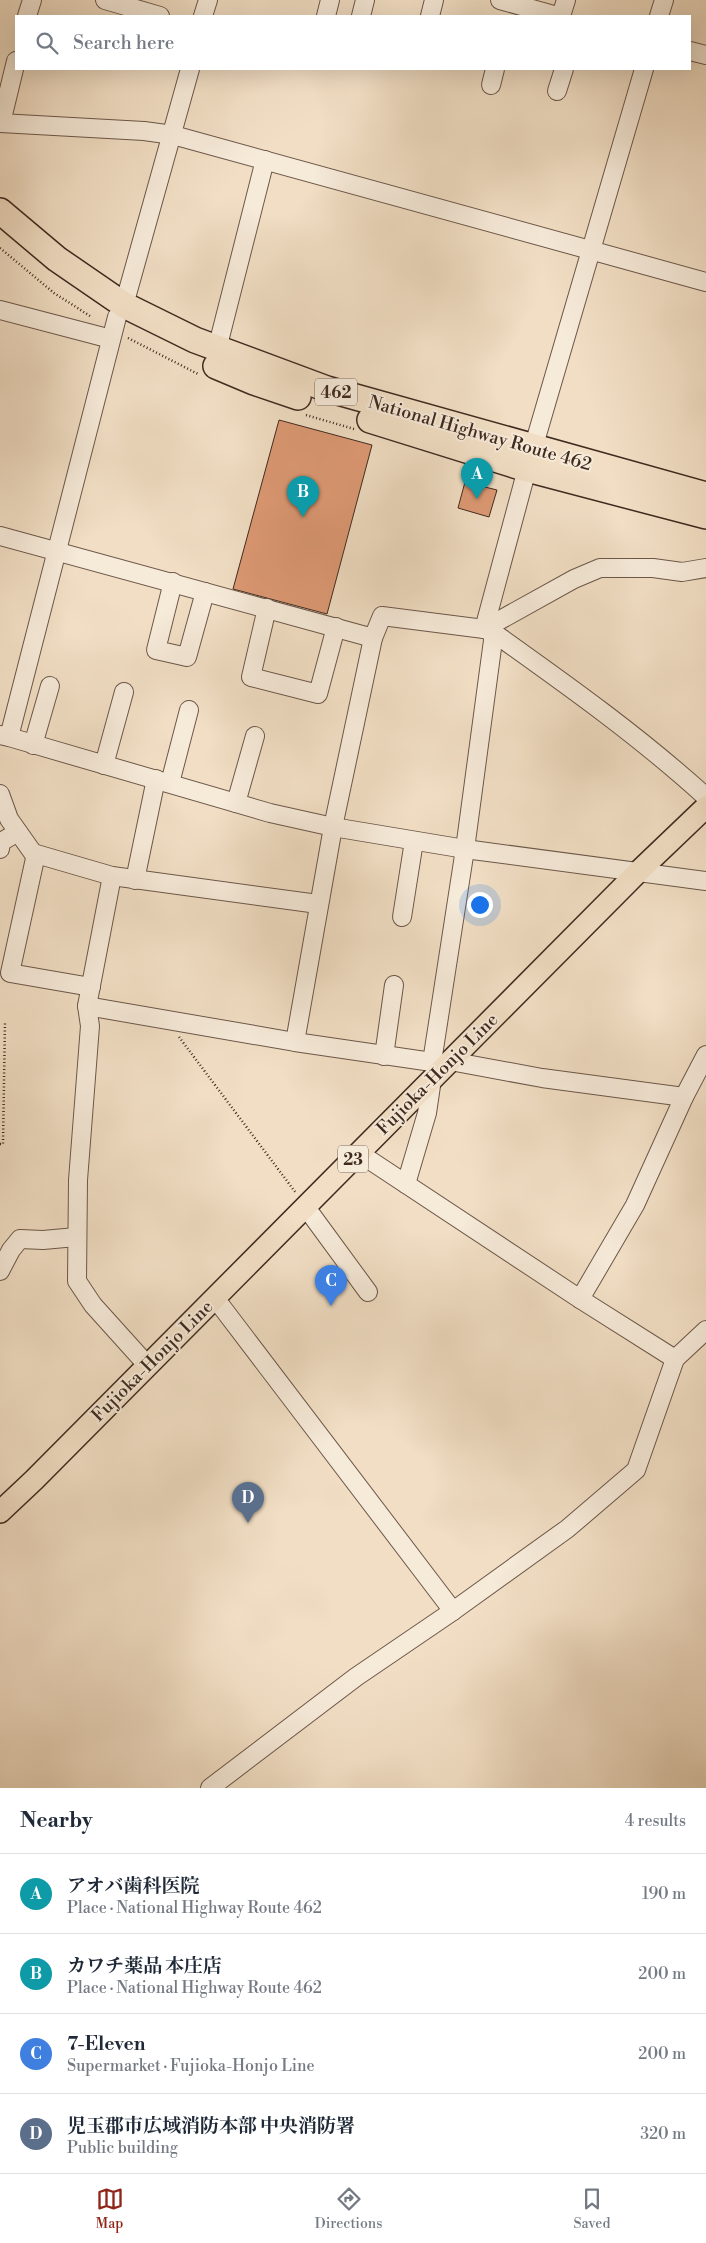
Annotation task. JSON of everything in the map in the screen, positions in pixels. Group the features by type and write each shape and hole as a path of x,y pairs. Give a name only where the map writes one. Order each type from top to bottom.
{"highway":[{"name":"National Highway Route 462","path":"0,211 57,259 117,320 217,349 531,459 706,516"},
{"name":"National Highway Route 462","path":"0,233 117,320 185,353 254,382 531,459 706,495"}],"main road":[{"name":"Fujioka-Honjo Line","path":"0,1512 359,1153 439,1068 706,807"}],"street":[{"path":"28,15 32,0"},
{"path":"105,0 157,15"},
{"path":"203,15 208,0"},
{"path":"326,15 330,0"},
{"path":"361,15 365,0"},
{"path":"430,15 434,0"},
{"path":"561,15 566,0"},
{"path":"659,15 664,0"},
{"path":"514,5 553,15"},
{"path":"691,51 706,55"},
{"path":"15,65 0,123 144,131 173,136 706,282"},
{"path":"190,70 173,136 117,320 56,551 4,736 236,803 333,827 465,849 706,881"},
{"path":"557,91 564,70"},
{"path":"406,1184 439,1068 489,631 531,459 644,70"},
{"path":"217,349 266,160"},
{"path":"0,310 117,320"},
{"path":"0,536 373,638"},
{"path":"489,631 574,579 600,568 653,568 682,572 706,568"},
{"path":"173,582 156,650 187,657 205,592"},
{"path":"267,608 250,677 318,694 336,627"},
{"path":"295,1042 333,827 373,638 382,616 489,631 613,719 664,759 706,797"},
{"path":"33,745 50,686"},
{"path":"104,765 124,692"},
{"path":"135,880 163,781 189,710"},
{"path":"236,803 255,736"},
{"path":"0,794 9,823 25,844 36,854 112,876 318,904"},
{"path":"0,849 9,823"},
{"path":"402,917 414,841"},
{"path":"36,854 10,973 91,987"},
{"path":"112,876 87,1006 90,1026 78,1180 77,1281 93,1304 148,1366"},
{"path":"384,1056 394,985"},
{"path":"87,1006 384,1056 439,1068 542,1078 684,1097"},
{"path":"580,1299 635,1205 684,1097 706,1055"},
{"path":"359,1153 580,1299 675,1359"},
{"path":"306,1206 368,1292"},
{"path":"0,1271 11,1250 20,1239 43,1240 76,1237"},
{"path":"215,1298 453,1611"},
{"path":"210,1788 356,1677 453,1611 567,1529 636,1470 675,1359 706,1330"}],"path":[{"path":"166,1020 306,1206"},
{"path":"0,1144 3,1144 5,1021"}],"building":[{"path":"279,420 372,445 327,614 233,589"},
{"path":"465,482 497,490 489,517 458,508"}],"place":[{"name":"アオバ歯科医院","path":"477,499"},
{"name":"カワチ薬品 本庄店","path":"303,517"},
{"name":"7-Eleven","path":"331,1306"},
{"name":"児玉郡市広域消防本部 中央消防署","path":"248,1523"}]}
